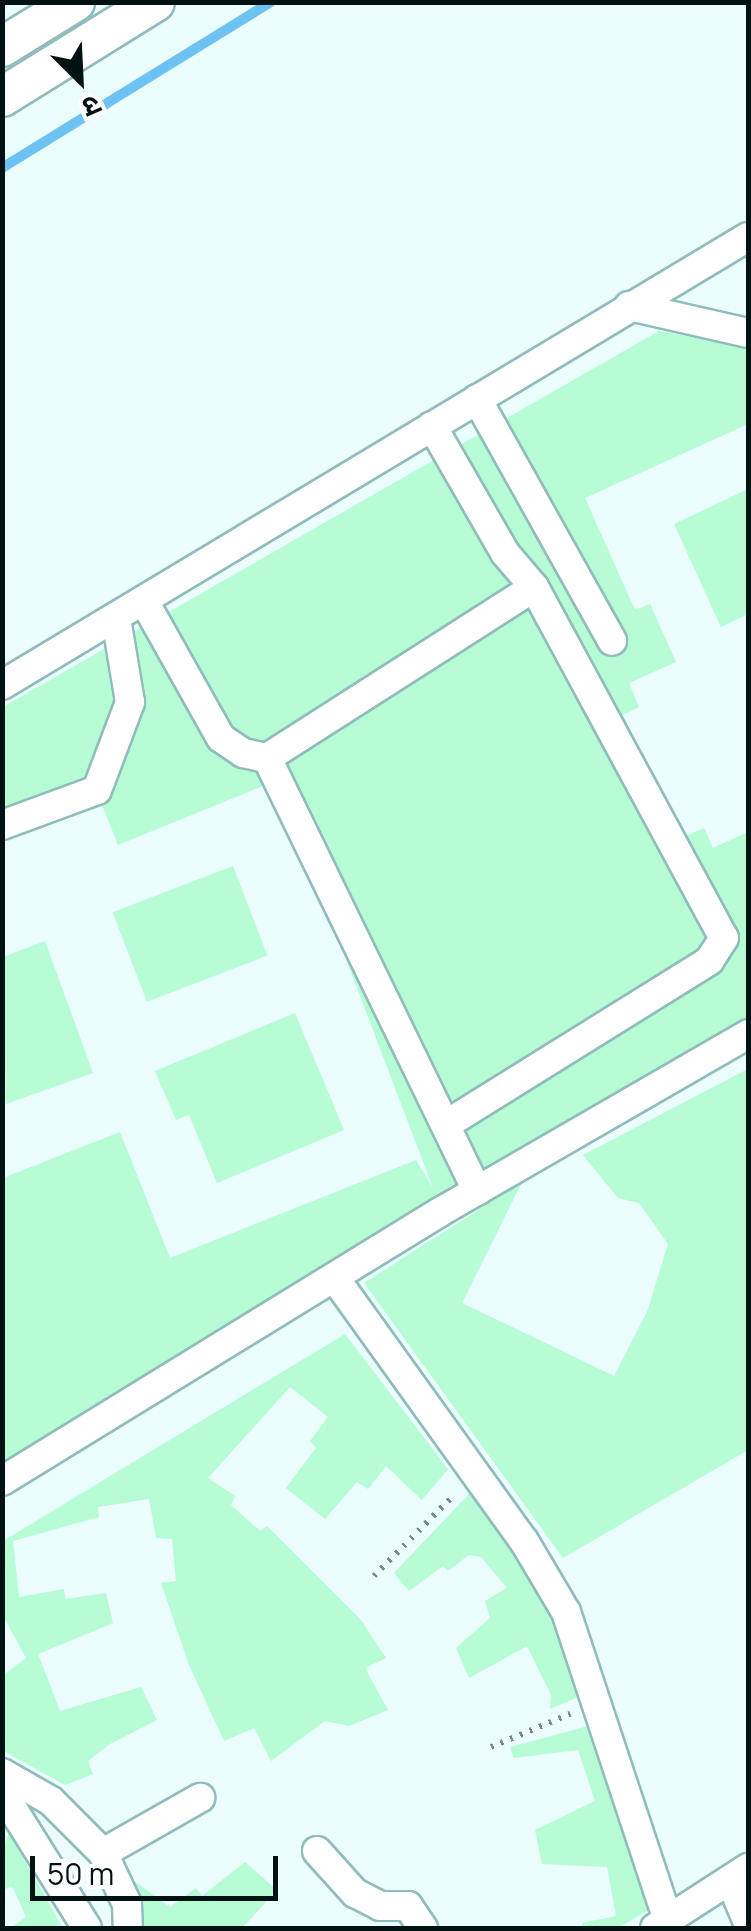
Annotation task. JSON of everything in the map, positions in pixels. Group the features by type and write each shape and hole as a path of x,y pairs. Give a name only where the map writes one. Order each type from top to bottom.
{"main road":[{"path":"2,47 75,2"},
{"path":"2,97 154,2"}],"street":[{"path":"2,685 748,236"},
{"path":"630,306 748,334"},
{"path":"477,399 612,641"},
{"path":"432,426 506,553 534,587 724,938 710,961 446,1124"},
{"path":"144,601 220,738 243,754 267,758 534,587"},
{"path":"2,825 97,790 130,702 116,618"},
{"path":"267,758 477,1191"},
{"path":"2,1482 477,1191 748,1034"},
{"path":"334,1277 524,1541 566,1612 599,1702 661,1924 739,1874 748,1919 734,1928"},
{"path":"2,1774 51,1801 103,1853 127,1904 128,1928"},
{"path":"2,1792 87,1928"},
{"path":"103,1853 200,1798"},
{"path":"317,1851 355,1893 380,1906 408,1906 423,1928"}],"path":[{"path":"374,1576 474,1475"},
{"path":"491,1747 599,1702"}],"green space":[{"path":"659,331 748,347 748,424 585,498 635,610 650,604 676,662 629,683 639,707 623,715 679,839 704,828 713,848 748,832 748,1020 436,1197 3,1468 3,1178 120,1132 170,1258 416,1160 433,1188 283,793 263,786 118,845 96,790 3,825 3,707"},
{"path":"748,489 748,614 721,627 674,524"},
{"path":"233,866 267,956 147,1002 113,912"},
{"path":"45,941 93,1073 6,1104 3,957"},
{"path":"295,1013 344,1130 217,1183 189,1115 176,1120 155,1071"},
{"path":"748,1069 748,1450 563,1558 364,1283 522,1182 462,1303 614,1376 647,1312 668,1244 639,1203 618,1198 583,1155"},
{"path":"345,1334 448,1469 422,1500 386,1466 368,1489 357,1482 325,1519 286,1488 316,1448 310,1441 328,1417 290,1387 208,1478 235,1496 231,1505 260,1531 267,1526 361,1620 386,1658 365,1668 388,1710 349,1726 325,1721 271,1761 254,1728 224,1741 189,1665 161,1583 176,1581 172,1539 156,1538 149,1499 98,1507 99,1517 13,1541 19,1597 64,1589 65,1599 106,1593 113,1623 38,1654 60,1711 141,1687 157,1720 110,1744 88,1761 93,1774 65,1785 5,1752 3,1675 26,1658 3,1616 3,1541"},
{"path":"470,1493 493,1502 542,1571 583,1695 550,1709 551,1695 527,1646 469,1678 456,1648 490,1618 485,1601 507,1588 481,1557 469,1555 448,1571 443,1566 409,1591 394,1573"},
{"path":"592,1725 649,1910 618,1928 582,1928 582,1923 616,1916 607,1867 542,1864 535,1830 595,1801 578,1750 514,1758 510,1747"},
{"path":"9,1833 63,1928 12,1927 26,1917 12,1886 3,1890 3,1848"},
{"path":"245,1862 277,1890 242,1928 142,1928 130,1878 170,1907 196,1888 202,1896"}],"waterway":[{"path":"2,168 271,2"}]}
